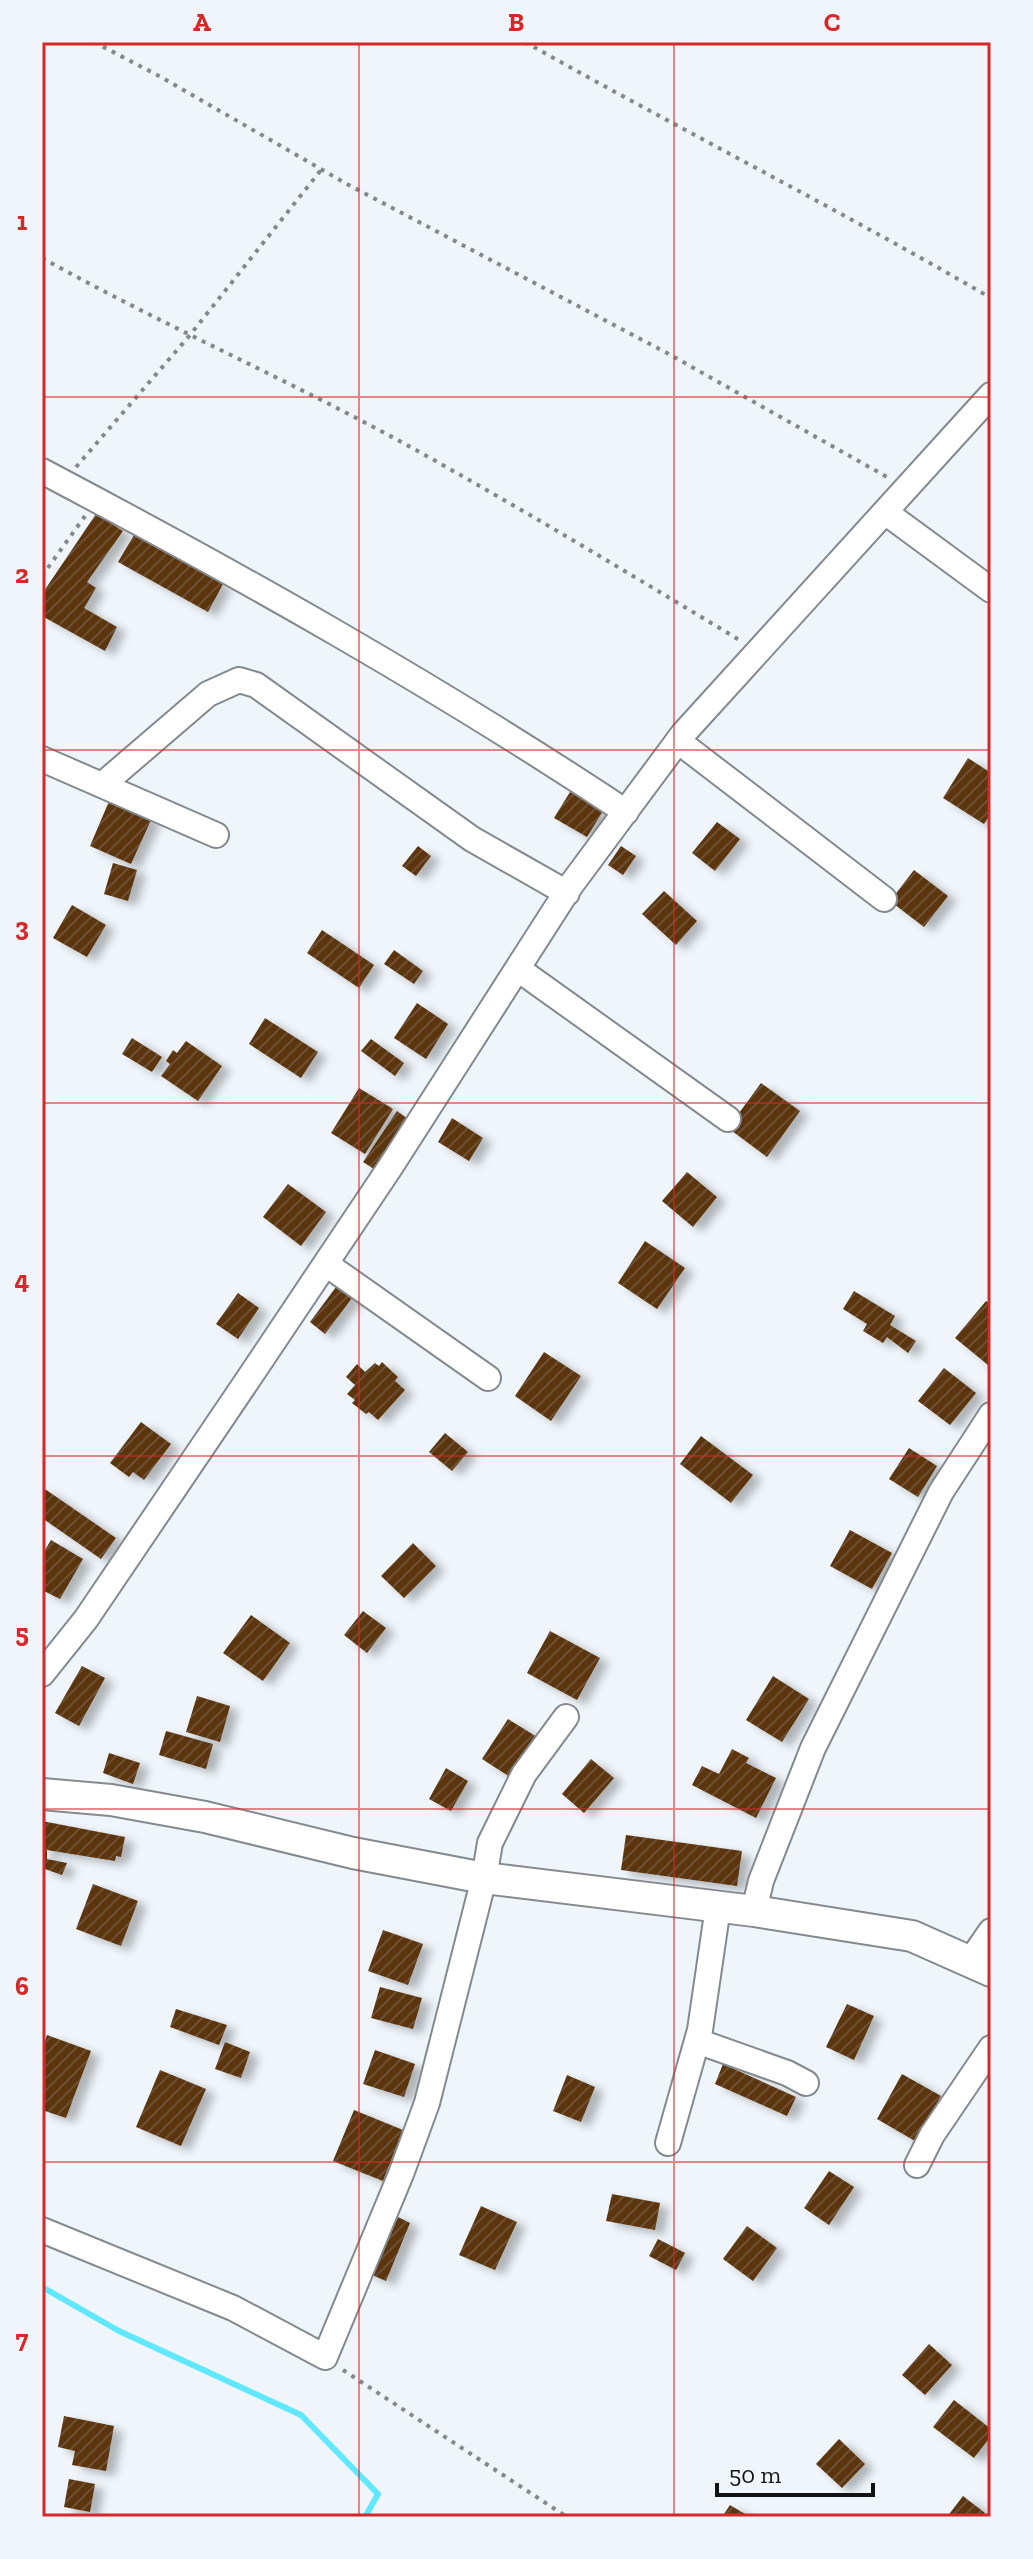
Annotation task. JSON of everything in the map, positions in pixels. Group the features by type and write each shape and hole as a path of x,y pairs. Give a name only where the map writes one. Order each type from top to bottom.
{"street":[{"path":"42,1674 86,1619 326,1264 567,893 678,741 991,395"},
{"path":"53,476 185,546 378,658 525,745 626,812"},
{"path":"885,512 991,590"},
{"path":"102,785 208,694 239,680 256,685 472,839 567,893"},
{"path":"678,741 884,899"},
{"path":"42,759 216,835"},
{"path":"518,969 728,1119"},
{"path":"326,1264 488,1378"},
{"path":"754,1911 761,1881 813,1748 941,1492 991,1415"},
{"path":"42,2230 233,2308 325,2357 427,2103 484,1878 490,1843 524,1774 566,1717"},
{"path":"42,1794 111,1800 205,1817 353,1853 484,1878 754,1911 912,1936 981,1966 991,1931"},
{"path":"668,2143 697,2041 718,1907"},
{"path":"697,2041 787,2073 806,2083"},
{"path":"917,2165 932,2135 991,2048"}],"path":[{"path":"94,42 161,77 321,170 667,353 906,488"},
{"path":"525,42 666,122 871,228 991,298"},
{"path":"53,476 190,335 321,170"},
{"path":"42,258 405,444 758,651"},
{"path":"42,576 97,499"},
{"path":"325,2357 567,2517"}],"building":[{"path":"96,514 123,531 87,582 96,588 84,608 117,627 105,651 42,616 42,594"},
{"path":"134,535 223,584 208,612 118,562"},
{"path":"968,758 991,773 991,813 984,824 943,798"},
{"path":"570,792 603,811 587,837 554,818"},
{"path":"110,799 152,818 131,864 90,846"},
{"path":"717,822 740,839 715,871 692,853"},
{"path":"418,846 431,856 416,876 402,866"},
{"path":"621,846 636,856 623,875 608,865"},
{"path":"113,863 137,870 128,901 104,894"},
{"path":"914,870 948,896 924,927 890,901"},
{"path":"664,891 697,921 676,945 642,914"},
{"path":"72,905 106,925 87,957 53,938"},
{"path":"322,930 374,965 359,988 307,953"},
{"path":"394,950 423,971 414,984 384,964"},
{"path":"417,1003 448,1024 426,1059 394,1038"},
{"path":"265,1018 318,1052 301,1078 249,1044"},
{"path":"132,1038 162,1057 152,1072 122,1054"},
{"path":"371,1039 404,1063 395,1076 361,1051"},
{"path":"186,1041 222,1066 198,1101 161,1076 170,1064 166,1061 173,1050 177,1053"},
{"path":"761,1083 800,1111 767,1157 728,1128"},
{"path":"359,1088 393,1109 365,1154 331,1133"},
{"path":"397,1111 408,1119 374,1169 363,1162"},
{"path":"452,1118 483,1138 469,1161 438,1142"},
{"path":"687,1172 717,1197 693,1227 662,1201"},
{"path":"288,1184 326,1212 301,1246 263,1217"},
{"path":"645,1241 685,1268 657,1309 618,1283"},
{"path":"339,1283 355,1294 325,1334 310,1322"},
{"path":"854,1291 895,1316 890,1325 916,1341 908,1353 887,1337 883,1343 863,1331 867,1324 843,1309"},
{"path":"238,1293 259,1308 238,1339 216,1324"},
{"path":"986,1301 991,1305 991,1362 988,1365 955,1338"},
{"path":"544,1352 581,1376 551,1421 515,1396"},
{"path":"382,1362 398,1377 395,1381 405,1390 378,1420 352,1403 355,1400 347,1394 355,1385 346,1377 357,1364 365,1372 375,1363 379,1366"},
{"path":"944,1368 976,1393 950,1425 918,1401"},
{"path":"141,1422 171,1444 144,1480 133,1472 129,1477 110,1463"},
{"path":"445,1433 468,1452 452,1471 429,1452"},
{"path":"701,1436 753,1475 731,1503 680,1464"},
{"path":"909,1448 937,1466 918,1497 889,1479"},
{"path":"42,1487 116,1538 101,1559 42,1518"},
{"path":"850,1530 892,1553 872,1589 830,1566"},
{"path":"51,1540 83,1559 60,1599 42,1590 42,1555"},
{"path":"413,1543 436,1566 404,1598 381,1576"},
{"path":"363,1611 386,1628 367,1653 344,1635"},
{"path":"251,1615 290,1643 263,1681 223,1653"},
{"path":"550,1631 600,1658 577,1700 527,1673"},
{"path":"82,1666 105,1678 79,1726 55,1713"},
{"path":"773,1676 809,1699 782,1742 746,1720"},
{"path":"197,1696 230,1706 220,1742 186,1732"},
{"path":"508,1719 537,1737 510,1777 482,1759"},
{"path":"166,1731 213,1744 206,1769 159,1755"},
{"path":"732,1749 749,1758 746,1763 776,1778 756,1818 692,1785 702,1766 719,1774"},
{"path":"109,1753 140,1763 133,1784 103,1773"},
{"path":"591,1759 614,1778 584,1813 562,1794"},
{"path":"446,1768 468,1781 451,1811 429,1799"},
{"path":"42,1821 125,1837 121,1857 116,1856 115,1861 47,1850 47,1859 67,1863 62,1875 42,1868"},
{"path":"626,1835 742,1851 737,1886 621,1870"},
{"path":"93,1884 138,1901 121,1946 76,1929"},
{"path":"383,1930 423,1944 408,1985 368,1971"},
{"path":"380,1987 422,1998 413,2029 371,2018"},
{"path":"847,2004 874,2016 854,2060 826,2047"},
{"path":"176,2009 227,2025 219,2045 170,2027"},
{"path":"47,2035 91,2051 66,2118 42,2110 42,2050"},
{"path":"225,2042 250,2052 241,2078 215,2069"},
{"path":"375,2050 415,2064 404,2097 363,2084"},
{"path":"723,2064 796,2097 787,2116 715,2084"},
{"path":"160,2070 206,2089 181,2146 136,2127"},
{"path":"902,2074 941,2096 915,2141 877,2119"},
{"path":"567,2075 595,2087 581,2122 553,2111"},
{"path":"354,2110 403,2130 383,2181 333,2161"},
{"path":"829,2171 854,2187 829,2225 804,2208"},
{"path":"612,2194 660,2203 655,2230 606,2221"},
{"path":"481,2206 517,2222 495,2270 459,2255"},
{"path":"390,2213 410,2223 386,2281 365,2272"},
{"path":"747,2226 777,2248 753,2281 723,2259"},
{"path":"658,2239 685,2253 676,2270 649,2256"},
{"path":"929,2344 952,2365 925,2395 902,2375"},
{"path":"954,2400 991,2429 991,2436 974,2458 933,2427"},
{"path":"64,2416 114,2426 106,2471 72,2465 75,2451 58,2447"},
{"path":"839,2439 865,2464 842,2488 816,2464"},
{"path":"69,2479 95,2484 90,2512 64,2507"},
{"path":"963,2496 985,2513 982,2517 947,2517"},
{"path":"730,2505 750,2517 722,2517"}],"waterway":[{"path":"42,2287 119,2331 301,2415 378,2494 365,2517"}]}
